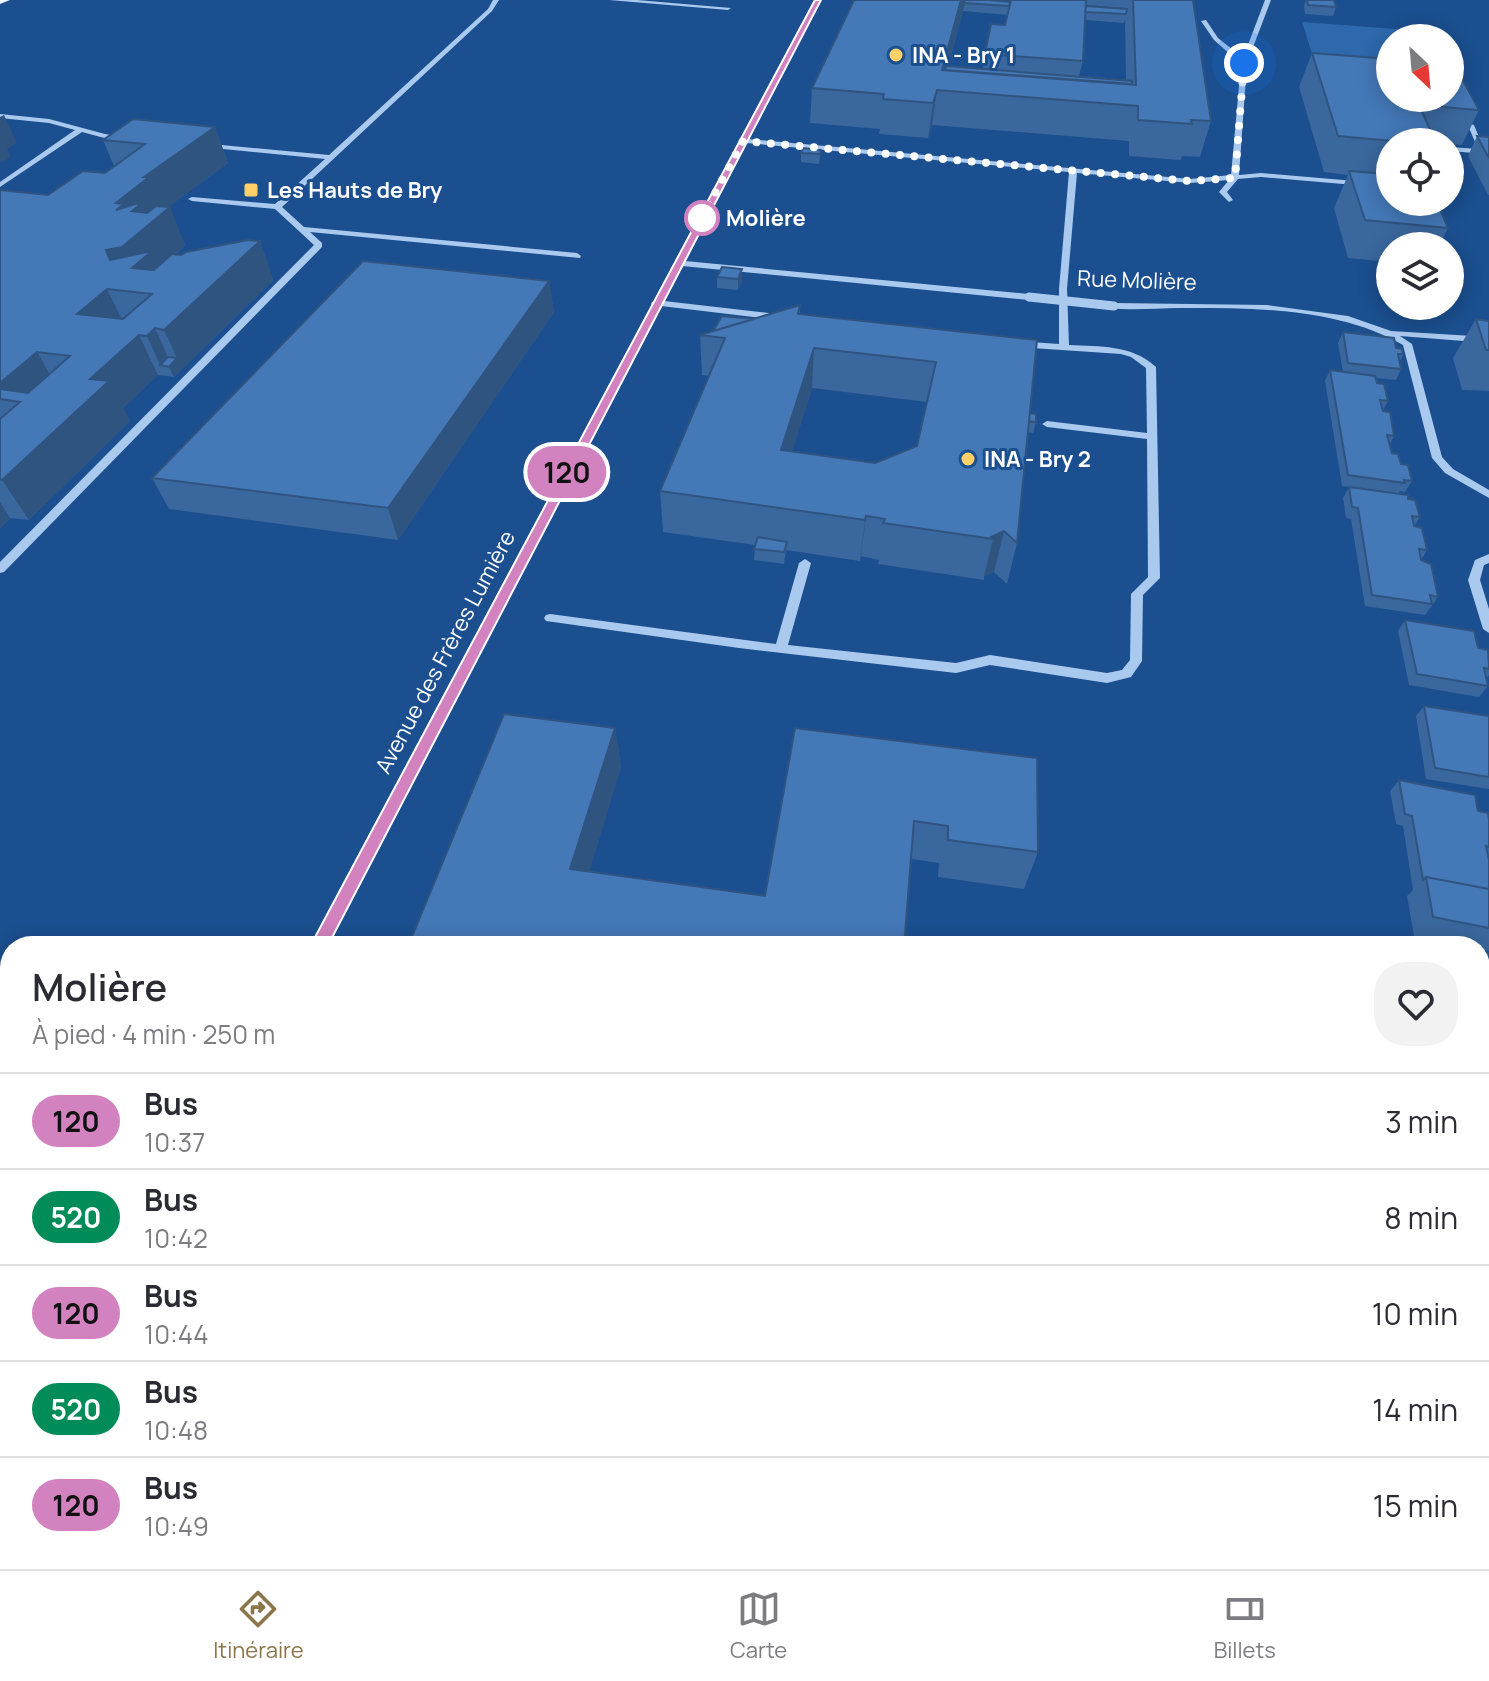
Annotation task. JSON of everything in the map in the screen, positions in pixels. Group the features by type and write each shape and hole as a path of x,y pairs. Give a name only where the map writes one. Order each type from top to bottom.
{"main road":[{"path":"0,2 6,0"}],"street":[{"path":"277,207 490,10 496,0"},
{"path":"612,0 728,8"},
{"name":"Avenue des Frères Lumière","path":"324,936 655,303 818,0"},
{"path":"1229,200 1223,192 1235,178 1244,63 1268,0"},
{"path":"1204,21 1216,39 1244,63"},
{"path":"0,116 49,121 135,139"},
{"path":"1464,150 1483,152 1470,125"},
{"path":"0,185 82,129"},
{"path":"743,141 1190,181 1261,175 1376,185"},
{"path":"195,144 330,157"},
{"path":"1064,346 1062,301 1073,170"},
{"path":"0,569 319,245 277,207 192,199"},
{"path":"301,229 577,256"},
{"name":"Rue Molière","path":"678,263 1114,306 1256,307 1344,318 1393,333 1489,340"},
{"path":"655,303 735,310 797,320"},
{"path":"1393,333 1407,344 1437,458 1449,471 1489,495"},
{"path":"550,618 956,668 990,660 1107,678 1126,674 1136,661 1137,594 1154,578 1151,367 1122,351 1002,343"},
{"path":"1047,424 1150,436"},
{"path":"1489,558 1479,563 1474,580 1489,629"},
{"path":"781,648 805,563"}],"shaded area":[{"path":"1302,22 1376,28 1376,67 1315,63"}],"building":[{"path":"854,0 961,0 942,70 1136,85 1133,0 1193,0 1211,121 1191,120 1192,124 1138,120 1138,106 937,90 933,103 883,99 884,94 812,88"},
{"path":"965,0 1010,2 1009,6 964,3"},
{"path":"1011,0 1086,0 1083,61 985,54 991,24 1005,25"},
{"path":"1307,0 1334,0 1336,7 1308,5"},
{"path":"1086,6 1127,9 1126,14 1085,12"},
{"path":"1312,53 1376,58 1376,112 1422,112 1429,128 1376,128 1376,140 1338,136"},
{"path":"946,66 1132,81 1132,84 945,70"},
{"path":"1464,82 1479,110 1464,109"},
{"path":"133,119 215,127 144,177 149,177 116,203 124,204 116,210 141,204 132,211 147,213 156,206 170,207 122,247 106,250 110,260 152,251 132,268 154,270 172,254 181,255 248,240 260,241 164,330 155,328 147,336 139,335 90,379 109,381 2,480 0,419 20,402 0,399 0,389 28,393 70,356 37,352 0,383 0,190 48,195 83,171 105,173 145,144 103,140","holes":["107,289 152,294 123,319 77,314"]},
{"path":"1477,136 1489,137 1489,158"},
{"path":"803,148 821,150 820,154 801,153"},
{"path":"1349,171 1376,173 1376,216 1443,216 1448,228 1365,220"},
{"path":"363,261 549,281 388,508 152,478"},
{"path":"722,267 742,269 738,279 717,277"},
{"name":"INA - Bry 2","path":"800,305 798,314 1037,340 1017,543 1004,531 991,537 993,539 883,523 885,519 866,516 865,520 660,491 725,338 700,335","holes":["814,348 936,362 917,446 875,463 781,450"]},
{"path":"722,316 754,319 713,331"},
{"path":"1476,319 1489,321 1489,350 1486,350"},
{"path":"1343,332 1394,338 1396,348 1402,349 1403,354 1398,354 1401,369 1348,363"},
{"path":"168,357 177,358 169,367 160,365"},
{"path":"1330,370 1375,376 1377,383 1384,384 1388,401 1380,400 1383,411 1390,412 1394,436 1387,435 1392,453 1398,454 1401,464 1408,465 1412,481 1404,480 1405,483 1348,475"},
{"path":"1030,413 1036,414 1036,422 1029,421"},
{"path":"1349,487 1408,495 1408,499 1415,500 1420,517 1412,516 1414,526 1422,528 1427,550 1419,549 1421,560 1431,564 1438,597 1430,595 1432,604 1372,595 1358,508 1352,507"},
{"path":"758,537 787,542 784,552 754,549"},
{"path":"1405,620 1474,631 1478,648 1488,650 1489,669 1484,668 1488,686 1417,674"},
{"path":"1424,706 1489,716 1489,777 1435,768"},
{"path":"504,714 615,728 570,869 765,896 795,728 1037,758 1038,852 948,840 948,826 914,821 905,936 412,936"},
{"path":"1399,780 1475,795 1478,811 1488,813 1489,819 1489,847 1486,846 1489,889 1426,877 1423,880 1412,816 1405,814"},
{"path":"1426,877 1489,889 1489,928 1433,917"}],"bus line":[{"name":"120","path":"324,936 655,303 818,0"}],"place":[{"name":"INA - Bry 1","path":"896,55"},
{"name":"Les Hauts de Bry","path":"251,190"},
{"name":"Molière","path":"702,218"},
{"name":"INA - Bry 2","path":"968,459"}],"route":[{"path":"702,218 743,141 1190,181 1235,178 1244,63"}]}
